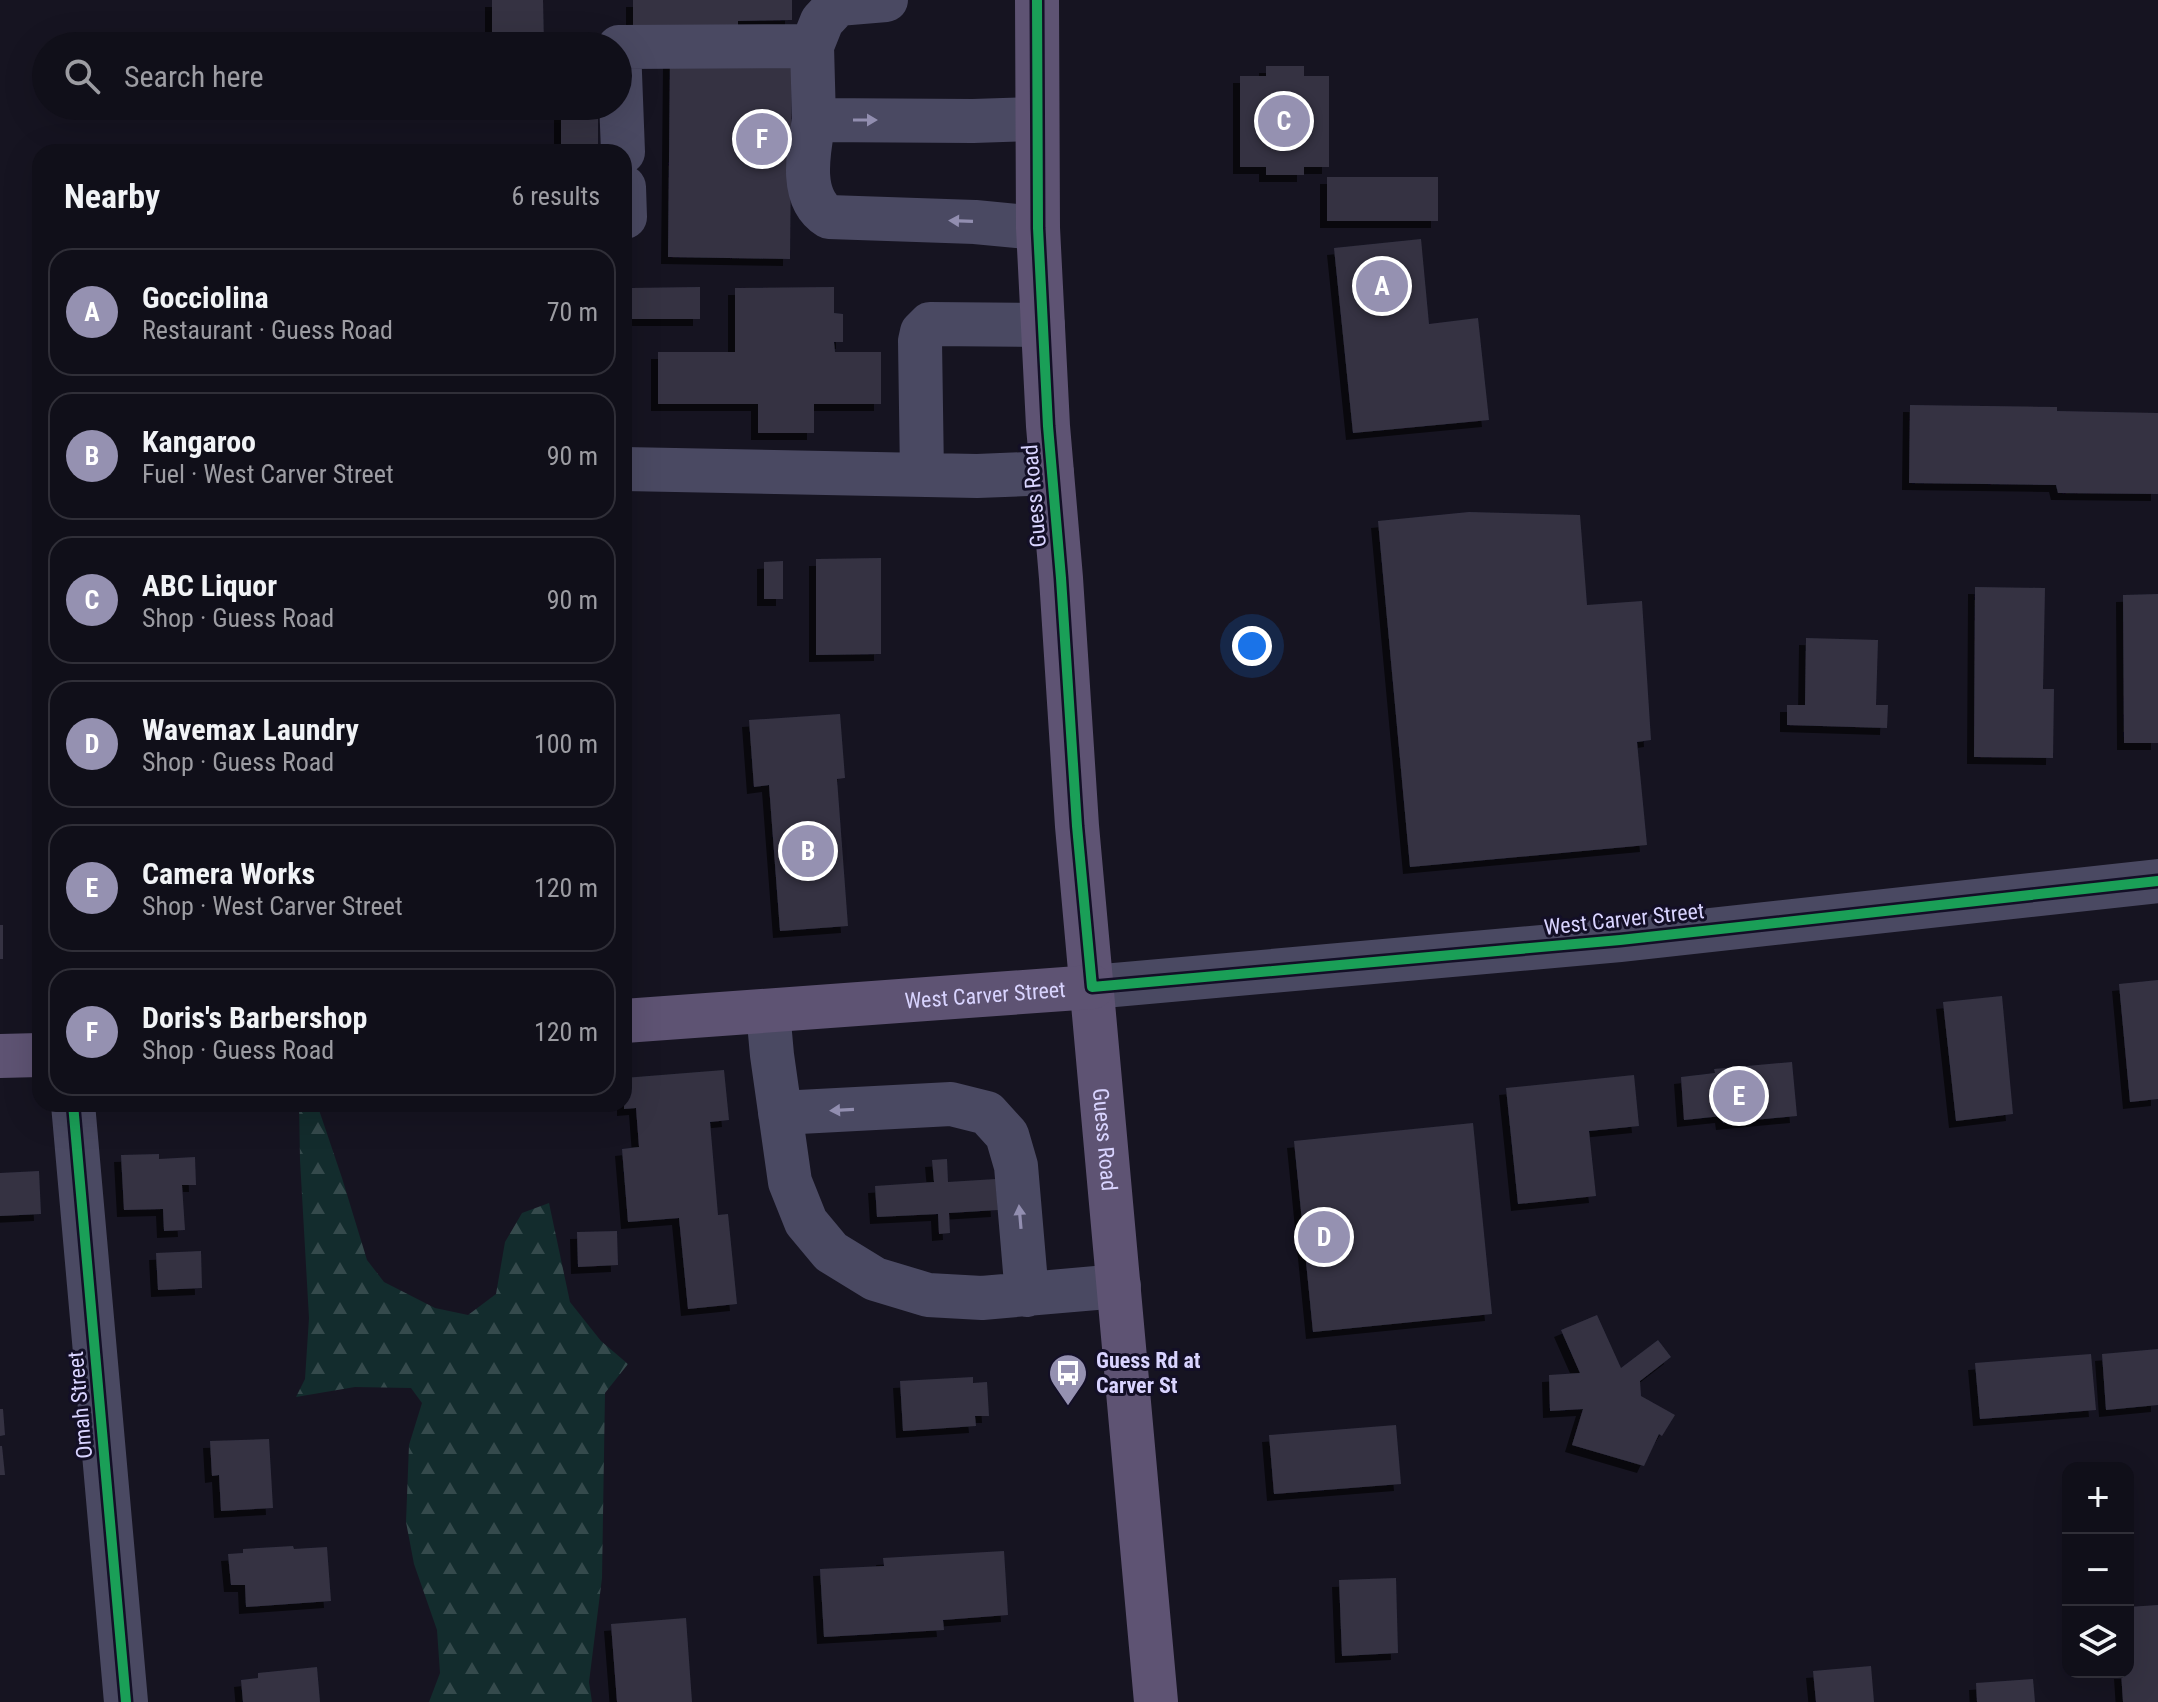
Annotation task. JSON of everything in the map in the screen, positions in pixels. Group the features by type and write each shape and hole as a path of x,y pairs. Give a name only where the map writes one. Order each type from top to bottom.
{"main road":[{"name":"Guess Road","path":"1037,0 1038,228 1052,473 1077,826 1156,1702"},
{"name":"West Carver Street","path":"632,1020 1092,987"},
{"path":"0,1056 32,1055"}],"street":[{"path":"886,0 838,4 822,21 812,46 814,120 808,173 814,201 820,211 829,217 975,222 1038,228"},
{"path":"632,47 812,46"},
{"path":"814,120 1037,119"},
{"path":"622,120 623,144"},
{"path":"922,475 922,332 930,324 1043,325"},
{"path":"632,469 977,476 1052,473"},
{"name":"West Carver Street","path":"1092,987 1620,940 2158,881"},
{"path":"768,1011 790,1182 806,1222 831,1252 875,1279 928,1295 982,1298 1119,1286"},
{"path":"780,1113 951,1104 987,1113 1007,1135 1016,1166 1027,1295"},
{"name":"Omah Street","path":"74,1112 126,1702"}],"green space":[{"path":"299,1112 320,1112 367,1260 384,1282 435,1308 468,1315 496,1294 505,1242 522,1213 549,1203 570,1302 601,1341 628,1364 605,1393 602,1578 589,1682 592,1702 429,1702 440,1673 437,1630 414,1564 406,1522 409,1445 422,1403 411,1388 355,1387 296,1397 305,1379 309,1318"}],"building":[{"path":"492,0 543,0 544,32 492,32"},
{"path":"633,0 792,0 792,20 738,21 738,29 633,30"},
{"path":"670,60 792,61 790,259 668,257"},
{"path":"1266,66 1304,66 1304,76 1329,76 1329,167 1304,167 1304,175 1266,175 1266,167 1240,167 1240,76 1266,76"},
{"path":"561,120 598,120 598,144 561,144"},
{"path":"1327,177 1438,177 1438,221 1327,221"},
{"path":"1421,239 1429,324 1478,318 1489,420 1353,433 1334,248"},
{"path":"700,287 700,319 632,319 632,288"},
{"path":"834,287 834,313 843,314 843,342 834,342 835,352 881,352 881,404 814,404 814,433 758,433 758,404 658,404 658,352 735,352 735,288"},
{"path":"1910,405 2057,407 2057,411 2158,413 2158,494 2058,493 2056,485 1909,483"},
{"path":"1469,512 1580,515 1587,605 1642,601 1651,740 1637,742 1647,845 1410,867 1378,521"},
{"path":"881,558 881,654 816,655 816,559"},
{"path":"783,561 783,599 764,599 764,562"},
{"path":"1975,587 2045,588 2043,689 2054,689 2053,758 1974,757"},
{"path":"2158,594 2158,743 2124,743 2123,595"},
{"path":"1806,638 1878,640 1876,705 1888,705 1887,728 1787,725 1787,705 1805,705"},
{"path":"840,714 845,778 837,779 848,926 780,931 769,785 754,787 749,720"},
{"path":"0,925 3,925 3,959 0,959"},
{"path":"2158,980 2158,1099 2130,1102 2119,984"},
{"path":"2002,996 2013,1114 1956,1121 1943,1002"},
{"path":"1792,1062 1797,1116 1723,1123 1722,1116 1684,1120 1681,1077 1715,1073 1714,1069"},
{"path":"724,1070 729,1120 710,1122 718,1215 728,1214 737,1304 688,1309 679,1218 628,1222 622,1149 639,1147 636,1108 632,1108 632,1077"},
{"path":"1634,1075 1639,1126 1589,1131 1596,1196 1518,1204 1506,1088"},
{"path":"1473,1123 1492,1314 1313,1332 1294,1141"},
{"path":"159,1154 159,1159 195,1157 196,1185 182,1185 185,1230 164,1231 163,1209 124,1210 121,1155"},
{"path":"947,1159 948,1182 996,1179 998,1210 949,1213 950,1233 939,1234 938,1214 877,1217 875,1186 934,1182 932,1160"},
{"path":"39,1171 41,1214 0,1216 0,1173"},
{"path":"617,1231 618,1265 578,1267 577,1232"},
{"path":"201,1251 202,1288 158,1290 156,1253"},
{"path":"1597,1315 1621,1368 1658,1340 1671,1357 1640,1381 1641,1396 1675,1415 1662,1436 1659,1434 1644,1466 1572,1445 1583,1409 1550,1411 1549,1375 1580,1373 1561,1330"},
{"path":"2158,1349 2158,1405 2106,1410 2102,1354"},
{"path":"2091,1354 2096,1410 1980,1419 1975,1363"},
{"path":"973,1377 973,1383 987,1382 989,1416 975,1416 976,1426 903,1431 900,1381"},
{"path":"0,1409 3,1409 5,1435 0,1436"},
{"path":"1396,1425 1401,1484 1274,1494 1269,1435"},
{"path":"269,1439 273,1508 221,1511 219,1475 212,1476 210,1441"},
{"path":"2,1446 5,1475 0,1475"},
{"path":"293,1546 294,1549 327,1547 331,1601 246,1607 245,1585 231,1585 228,1554 243,1553 243,1549"},
{"path":"1004,1551 1008,1615 943,1620 944,1630 824,1637 820,1569 884,1566 883,1558"},
{"path":"1396,1578 1398,1653 1342,1656 1339,1580"},
{"path":"2158,1605 2158,1702 2123,1702 2121,1678 2134,1678 2134,1607"},
{"path":"686,1618 692,1702 617,1702 611,1624"},
{"path":"1871,1666 1874,1702 1816,1702 1813,1671"},
{"path":"317,1667 320,1702 243,1702 241,1680 258,1678 258,1673"},
{"path":"2033,1679 2035,1702 1977,1702 1976,1683"}],"cycle path":[{"path":"1037,0 1038,228 1048,426 1092,987 1620,940 2158,881"},
{"path":"74,1112 126,1702"}],"place":[{"name":"ABC Liquor","path":"1284,121"},
{"name":"Doris's Barbershop","path":"762,139"},
{"name":"Gocciolina","path":"1382,286"},
{"name":"Kangaroo","path":"808,851"},
{"name":"Camera Works","path":"1739,1096"},
{"name":"Wavemax Laundry","path":"1324,1237"},
{"name":"Guess Rd at Carver St","path":"1068,1407"}]}
